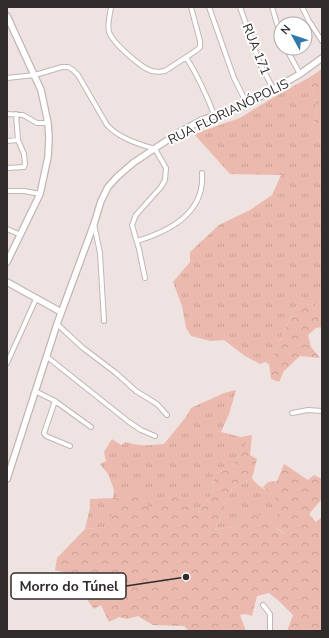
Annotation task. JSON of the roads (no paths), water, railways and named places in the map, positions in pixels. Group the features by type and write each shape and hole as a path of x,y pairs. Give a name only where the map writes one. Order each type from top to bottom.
{"street":[{"path":"111,7 108,21 110,34 137,63 147,69 159,72 165,71 197,50 200,44 191,7"},
{"path":"209,7 234,78 247,104"},
{"name":"RUA 171","path":"240,7 260,64 274,90"},
{"path":"302,7 322,41"},
{"path":"7,16 41,90 48,123 49,138 48,157 40,194 7,262"},
{"path":"290,56 300,74"},
{"path":"186,57 200,82 215,117"},
{"name":"RUA FLORIANÓPOLIS","path":"7,479 61,312 94,224 101,201 108,187 117,177 133,164 178,133 202,120 215,117 247,104 274,90 322,58"},
{"path":"7,78 34,75 62,67 68,67 74,70 84,84 107,125 113,132 155,149 166,168 165,180 161,187 146,202 133,220 133,230 137,241 145,278"},
{"path":"7,114 23,115 34,122 48,123"},
{"path":"7,168 24,166 24,154 18,140 16,114"},
{"path":"7,141 18,140"},
{"path":"137,241 159,233 177,224 185,217 194,206 201,192 202,173"},
{"path":"7,191 24,191 40,194"},
{"path":"94,224 100,253 104,321"},
{"path":"7,228 21,235"},
{"path":"7,282 61,312"},
{"path":"7,363 36,299"},
{"path":"57,324 83,348 116,373 136,391 157,404 167,415"},
{"path":"46,356 129,422 141,430 155,436"},
{"path":"35,391 55,401 91,427"},
{"path":"55,401 44,434 70,446"},
{"path":"292,413 308,410 322,411"},
{"path":"263,605 270,614 270,631"}],"place":[{"name":"Morro do Túnel","path":"186,577"}]}
